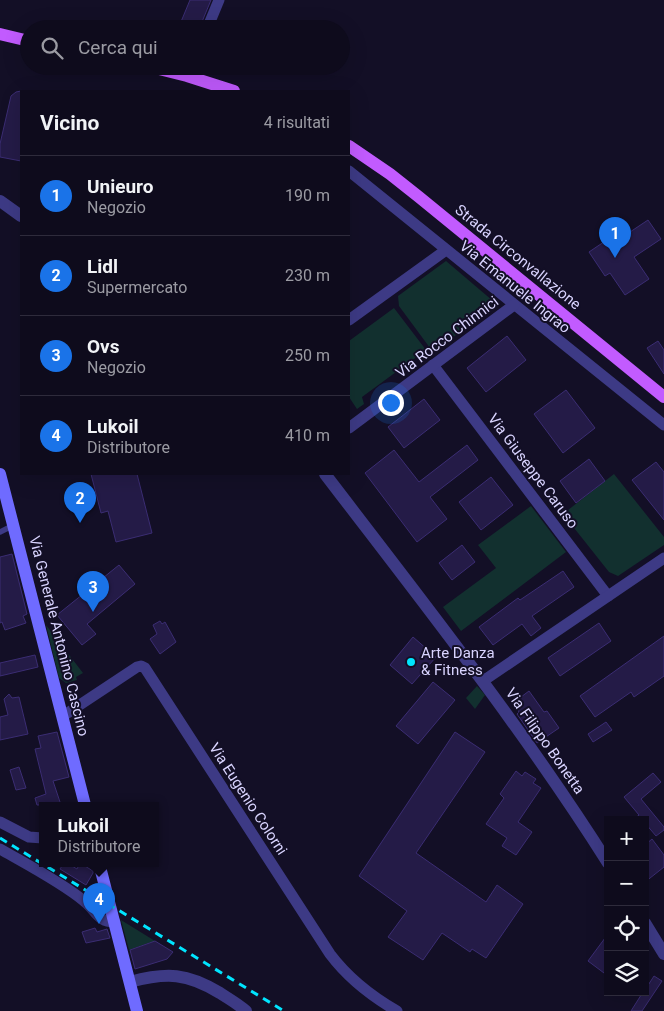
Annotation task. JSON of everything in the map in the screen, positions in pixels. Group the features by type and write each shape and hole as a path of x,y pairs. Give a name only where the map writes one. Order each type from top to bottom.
{"main road":[{"path":"0,34 20,39"},
{"path":"198,75 232,90"},
{"name":"Strada Circonvallazione","path":"350,147 390,174 662,392"},
{"name":"Via Generale Antonino Cascino","path":"0,474 85,802"},
{"path":"101,867 137,1011"}],"street":[{"path":"210,20 219,0"},
{"name":"Via Emanuele Ingrao","path":"350,172 664,425"},
{"path":"0,201 20,215"},
{"path":"0,210 20,216"},
{"path":"350,319 446,250"},
{"name":"Via Rocco Chinnici","path":"350,427 514,305"},
{"name":"Via Giuseppe Caruso","path":"433,366 608,596"},
{"name":"Via Filippo Bonetta","path":"326,475 483,681 584,825 606,861"},
{"path":"483,681 664,558"},
{"name":"Via Eugenio Colorni","path":"63,716 137,667 145,668 330,954 348,975 364,989 397,1011"},
{"path":"0,822 29,837 39,838"},
{"path":"0,849 80,898 99,918 106,922 114,922"},
{"path":"649,930 664,954"},
{"path":"130,982 154,976 170,975 190,978 207,985 242,1009"}],"lane":[{"path":"0,532 14,525"}],"green space":[{"path":"446,261 493,301 490,310 433,352 399,306 398,296"},
{"path":"394,308 426,350 362,397 364,404 357,409 350,398 350,340"},
{"path":"614,474 664,537 664,545 618,576 609,572 563,514"},
{"path":"531,506 566,552 461,631 443,607 496,568 478,545"},
{"path":"46,625 83,673 76,677 77,680 66,683 59,678"},
{"path":"477,686 485,695 475,709 466,698"},
{"path":"121,920 155,941 153,944 151,942 129,950"}],"building":[{"path":"190,0 211,0 203,20 182,20"},
{"path":"20,91 20,161 0,157 0,144 11,96"},
{"path":"648,220 661,239 634,257 649,279 625,295 610,273 605,276 589,252 626,227 630,232"},
{"path":"507,336 526,360 486,392 467,368"},
{"path":"658,341 664,350 664,374 647,348"},
{"path":"566,390 595,428 563,453 534,414"},
{"path":"424,399 440,420 404,448 388,427"},
{"path":"467,445 478,460 430,497 447,519 417,542 365,473 394,450 419,482"},
{"path":"589,459 605,481 576,503 560,481"},
{"path":"656,462 664,472 664,520 632,480"},
{"path":"91,475 137,475 152,533 116,542 108,511 101,513"},
{"path":"491,477 513,505 481,530 459,502"},
{"path":"462,545 475,562 452,580 439,563"},
{"path":"12,554 27,614 23,616 26,623 5,630 2,622 0,623 0,557"},
{"path":"119,565 135,584 87,624 96,634 82,645 57,615"},
{"path":"563,571 574,587 532,616 541,628 531,636 522,624 493,645 479,627 518,598 520,600"},
{"path":"160,621 162,624 165,622 176,642 160,654 150,639 157,634 153,625"},
{"path":"599,623 611,641 560,676 548,658"},
{"path":"664,636 664,676 634,697 631,692 595,717 580,696"},
{"path":"413,637 436,657 412,684 390,665"},
{"path":"35,655 38,667 0,676 0,663"},
{"path":"433,682 455,700 418,744 396,726"},
{"path":"529,691 544,712 547,711 559,728 537,743 517,714 519,712 513,703"},
{"path":"9,694 12,698 19,697 28,734 0,740 0,717 8,715 4,699"},
{"path":"606,722 612,730 593,742 588,734"},
{"path":"57,732 69,777 53,781 60,802 39,802 39,805 37,805 35,798 46,794 35,749 41,748 38,736"},
{"path":"455,732 485,752 416,853 486,902 497,885 523,904 486,958 472,949 470,952 442,933 423,960 388,937 407,911 359,876"},
{"path":"19,767 26,788 16,790 10,770"},
{"path":"516,771 522,776 525,772 536,779 533,783 541,788 518,822 532,832 516,855 502,846 507,838 486,824 504,798 500,794"},
{"path":"653,773 661,782 641,799 664,827 664,830 656,836 649,828 649,816 638,816 639,815 624,797"},
{"path":"652,839 664,855 664,867 649,879 649,861 649,842"},
{"path":"61,867 74,867 77,869 78,867 86,867 93,873 86,885 60,869"},
{"path":"95,928 97,932 107,929 110,938 86,943 82,932"},
{"path":"604,939 604,973 588,961"},
{"path":"155,941 173,952 167,959 135,969 130,950"},
{"path":"654,976 662,981 642,1011 631,1011 640,996 649,996 649,984"}],"railway":[{"path":"0,838 39,862"},
{"path":"48,867 284,1011"}],"place":[{"name":"Unieuro","path":"615,258"},
{"name":"Lidl","path":"80,523"},
{"name":"Ovs","path":"93,612"},
{"name":"Arte Danza & Fitness","path":"411,662"},
{"name":"Lukoil","path":"99,924"}]}
